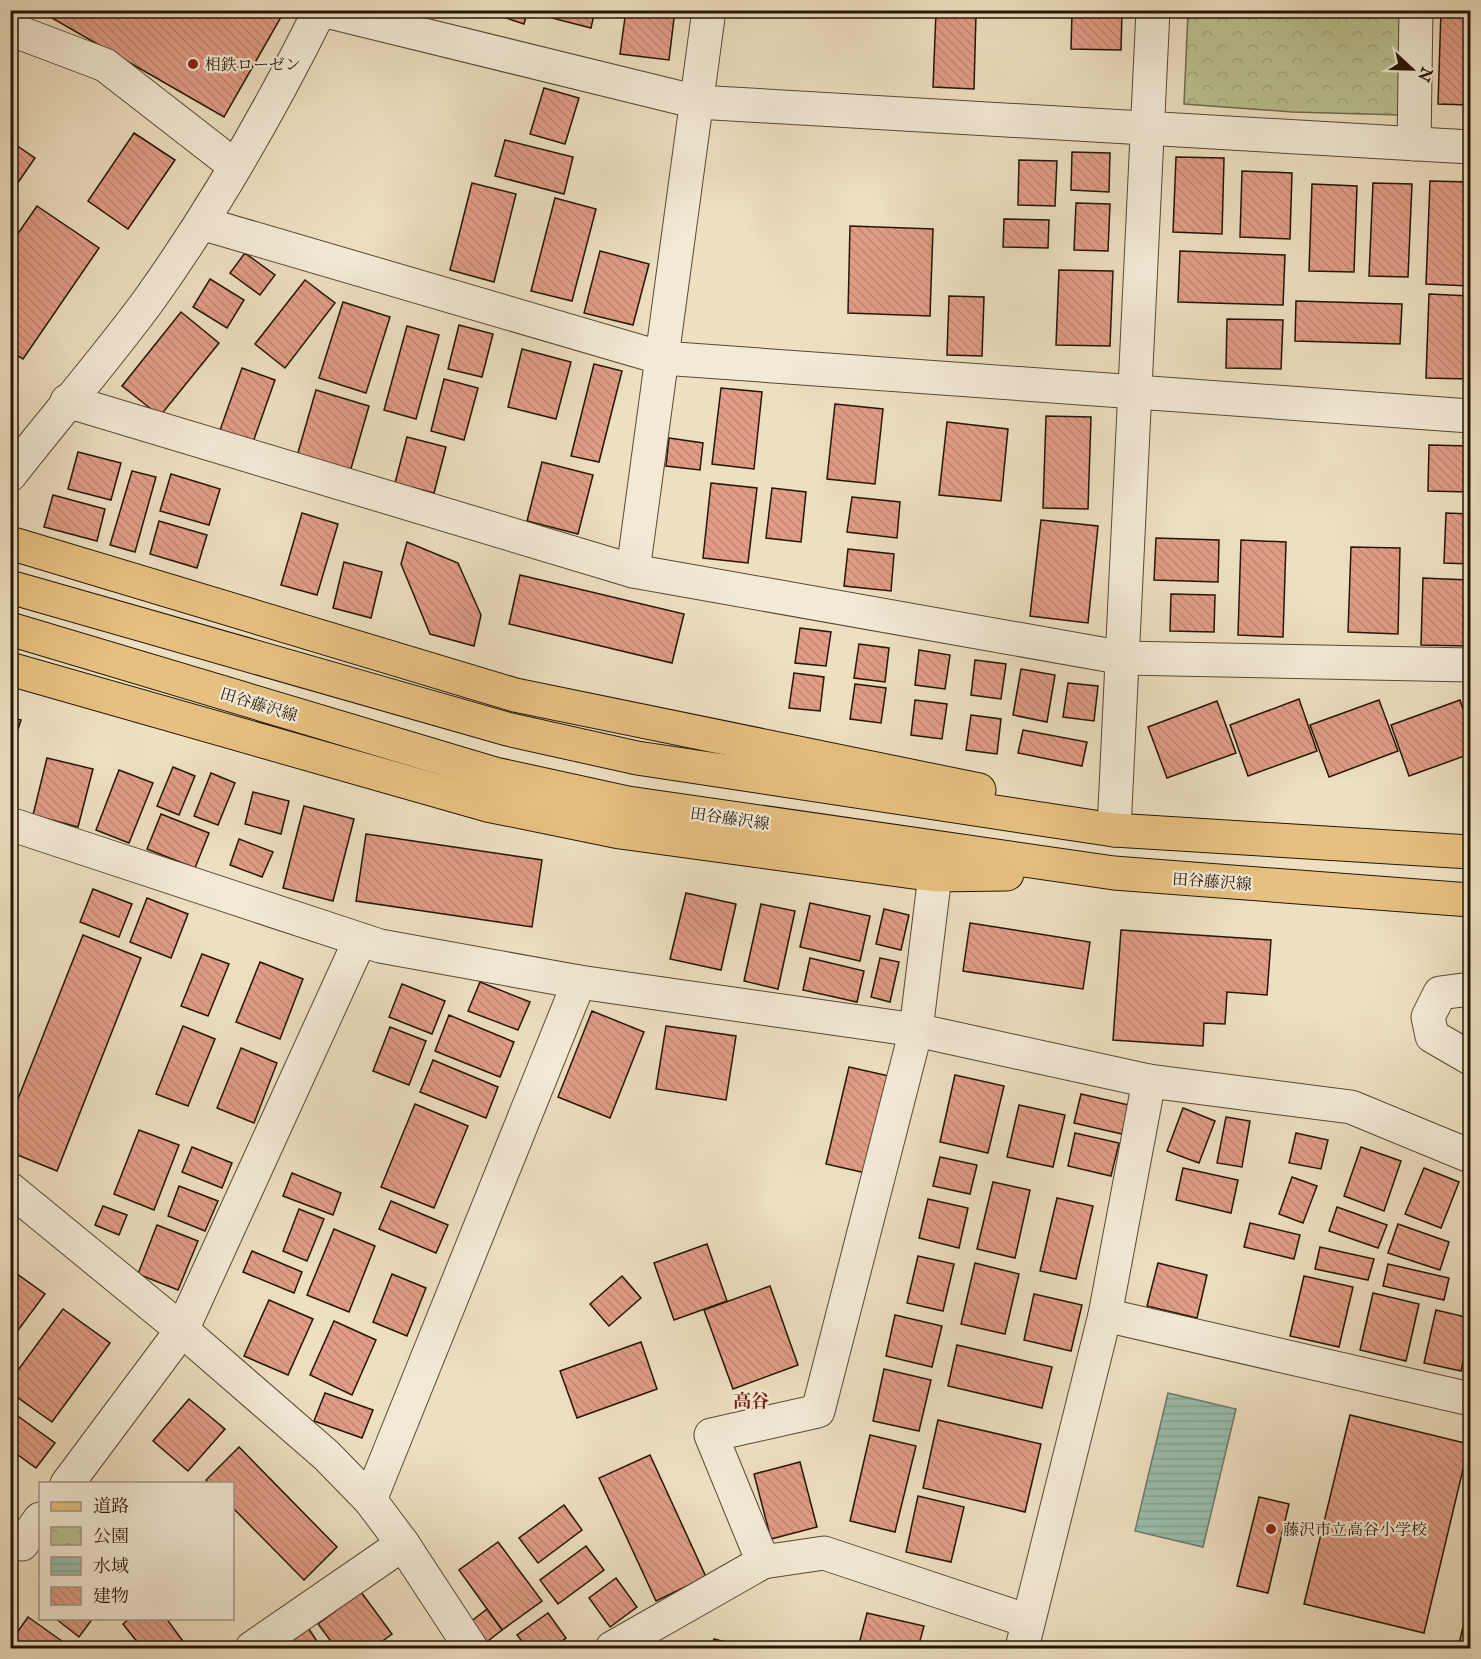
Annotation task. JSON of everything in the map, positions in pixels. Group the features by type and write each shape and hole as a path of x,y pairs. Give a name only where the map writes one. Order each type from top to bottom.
{"main road":[{"path":"10,543 515,695 957,784 1114,830"},
{"path":"10,587 507,729 637,758 1114,830 1470,852"},
{"name":"田谷藤沢線","path":"10,629 495,774 628,803 1114,873 1470,900"},
{"path":"10,669 487,805 620,832 936,875 1114,873"}],"street":[{"path":"10,475 147,302 201,223 282,86 321,10 697,102 1470,147"},
{"path":"633,571 710,10"},
{"path":"1114,830 1124,658 1153,10"},
{"path":"1414,144 1416,10"},
{"path":"10,29 105,65 235,166"},
{"path":"201,223 662,358 1470,417"},
{"path":"67,401 633,571 1124,658 1470,665"},
{"path":"10,824 380,946 579,982 916,1030 1149,1081 1351,1107 1470,1156"},
{"path":"763,1562 711,1435 818,1411 916,1030 936,875"},
{"path":"68,1482 182,1330 360,940"},
{"path":"370,1500 579,982"},
{"path":"1470,988 1440,993 1428,1017 1432,1036 1470,1059"},
{"path":"612,1648 763,1562 824,1553 1025,1635 1105,1315 1149,1081"},
{"path":"10,1190 182,1330 326,1455 370,1500 403,1544 471,1648"},
{"path":"1105,1315 1470,1399"},
{"path":"252,1648 403,1544"}],"green space":[{"path":"1188,11 1401,11 1400,115 1292,112 1184,104"}],"water":[{"path":"1168,1393 1236,1409 1203,1547 1135,1531"}],"building":[{"name":"相鉄ローゼン","path":"38,10 285,10 224,117"},
{"path":"505,10 528,10 524,24 503,17"},
{"path":"554,10 595,10 591,28 552,18"},
{"path":"626,10 675,10 669,60 620,54"},
{"path":"1441,10 1470,10 1470,105 1438,104"},
{"path":"936,12 976,14 974,89 933,87"},
{"path":"1072,12 1122,13 1121,50 1071,49"},
{"path":"544,88 579,98 565,144 530,134"},
{"path":"134,133 175,160 128,229 88,201"},
{"path":"505,140 573,157 564,194 495,176"},
{"path":"10,141 35,158 10,194"},
{"path":"1072,152 1110,153 1109,192 1071,190"},
{"path":"1176,157 1224,158 1222,234 1173,232"},
{"path":"1019,160 1057,161 1055,206 1018,205"},
{"path":"1242,171 1292,173 1290,239 1240,237"},
{"path":"1430,181 1470,182 1470,286 1426,284"},
{"path":"472,183 516,194 494,282 450,270"},
{"path":"1373,183 1412,184 1408,277 1369,276"},
{"path":"1312,184 1357,186 1354,272 1309,271"},
{"path":"555,198 596,209 572,301 531,291"},
{"path":"1076,203 1110,204 1108,251 1074,250"},
{"path":"37,206 99,248 23,359 10,351 10,245"},
{"path":"1004,219 1049,220 1048,248 1003,247"},
{"path":"850,226 933,229 930,316 848,313"},
{"path":"600,251 649,264 633,325 584,313"},
{"path":"1180,251 1285,255 1283,305 1178,302"},
{"path":"245,253 275,275 260,295 230,273"},
{"path":"1059,270 1113,271 1110,346 1056,345"},
{"path":"210,279 244,300 227,328 193,307"},
{"path":"305,280 335,303 285,368 255,344"},
{"path":"1429,294 1470,296 1470,379 1426,378"},
{"path":"949,296 984,297 982,356 947,355"},
{"path":"1296,301 1402,304 1400,344 1295,341"},
{"path":"343,302 390,317 366,393 319,378"},
{"path":"181,312 219,343 160,416 122,386"},
{"path":"1227,319 1283,320 1281,369 1226,368"},
{"path":"459,325 493,334 482,377 448,369"},
{"path":"407,326 439,335 416,419 384,410"},
{"path":"522,349 571,362 556,419 508,407"},
{"path":"594,364 622,371 599,462 571,456"},
{"path":"242,368 275,380 252,445 219,433"},
{"path":"444,379 478,388 464,440 431,431"},
{"path":"721,388 762,392 754,469 712,464"},
{"path":"316,390 369,406 350,472 297,456"},
{"path":"835,404 883,409 875,484 827,479"},
{"path":"1046,416 1091,417 1088,509 1043,508"},
{"path":"947,422 1008,429 1001,501 939,495"},
{"path":"407,437 446,447 434,493 395,483"},
{"path":"669,438 703,443 700,470 666,466"},
{"path":"1429,445 1470,446 1470,492 1428,491"},
{"path":"78,452 121,463 111,500 68,489"},
{"path":"542,462 593,475 578,534 527,521"},
{"path":"132,471 156,477 135,552 110,545"},
{"path":"171,474 220,489 209,525 160,511"},
{"path":"711,483 757,488 748,563 703,558"},
{"path":"772,488 806,492 801,542 766,538"},
{"path":"53,495 105,509 97,541 44,527"},
{"path":"852,497 900,502 897,538 847,532"},
{"path":"302,513 338,524 317,595 281,585"},
{"path":"1446,513 1470,514 1470,564 1444,563"},
{"path":"1041,520 1098,526 1088,623 1030,616"},
{"path":"159,521 207,535 197,568 150,554"},
{"path":"1156,538 1219,540 1218,582 1154,580"},
{"path":"1241,540 1286,542 1283,637 1238,635"},
{"path":"407,542 458,563 481,615 474,646 430,634 401,564"},
{"path":"1351,547 1400,548 1398,634 1348,632"},
{"path":"848,549 894,554 891,591 844,586"},
{"path":"344,562 382,572 371,618 333,608"},
{"path":"520,575 684,614 672,663 509,624"},
{"path":"1423,578 1468,580 1466,646 1421,645"},
{"path":"1171,594 1215,595 1214,632 1170,631"},
{"path":"800,628 831,632 826,666 795,663"},
{"path":"859,644 889,648 885,682 854,678"},
{"path":"919,650 950,655 945,689 915,685"},
{"path":"975,660 1006,664 1001,699 971,695"},
{"path":"1021,669 1055,675 1047,722 1013,715"},
{"path":"794,673 824,677 820,711 789,708"},
{"path":"1068,683 1098,686 1094,721 1063,717"},
{"path":"855,684 886,688 881,723 850,719"},
{"path":"1299,699 1317,751 1248,776 1230,725"},
{"path":"915,700 947,704 942,739 911,735"},
{"path":"1379,700 1398,751 1329,777 1310,725"},
{"path":"1460,700 1470,730 1470,754 1409,776 1391,725"},
{"path":"1217,701 1236,753 1167,778 1148,727"},
{"path":"971,715 1001,719 997,754 966,750"},
{"path":"10,717 21,720 10,754"},
{"path":"1023,730 1087,742 1082,766 1018,753"},
{"path":"47,758 93,769 78,827 33,815"},
{"path":"173,767 195,776 179,815 157,806"},
{"path":"119,770 153,783 129,843 96,830"},
{"path":"211,773 235,783 218,825 194,816"},
{"path":"253,792 289,801 281,834 245,824"},
{"path":"304,806 354,819 333,901 283,888"},
{"path":"161,814 209,833 195,868 147,849"},
{"path":"366,834 542,860 532,927 356,901"},
{"path":"239,839 273,852 262,877 230,865"},
{"path":"93,889 132,904 119,937 80,922"},
{"path":"686,893 736,904 721,970 670,959"},
{"path":"147,898 188,914 171,958 130,942"},
{"path":"810,903 870,916 860,961 800,947"},
{"path":"761,904 795,911 778,989 744,981"},
{"path":"884,909 909,915 901,950 876,944"},
{"path":"970,923 1090,942 1083,989 963,971"},
{"path":"1121,930 1271,940 1267,995 1227,992 1225,1024 1204,1023 1203,1046 1113,1040"},
{"path":"83,935 141,958 57,1171 10,1152 10,1119"},
{"path":"202,954 229,964 208,1016 181,1006"},
{"path":"810,958 864,971 857,1002 803,990"},
{"path":"880,958 899,962 890,1002 871,997"},
{"path":"260,962 303,979 280,1039 236,1022"},
{"path":"480,982 530,1002 518,1030 468,1011"},
{"path":"402,984 445,1001 432,1034 389,1017"},
{"path":"592,1011 644,1032 610,1118 558,1097"},
{"path":"449,1015 514,1042 500,1077 435,1051"},
{"path":"183,1026 215,1039 188,1106 156,1094"},
{"path":"666,1026 736,1036 726,1100 656,1089"},
{"path":"390,1027 426,1041 409,1085 373,1071"},
{"path":"241,1048 277,1063 254,1123 217,1108"},
{"path":"433,1060 498,1087 486,1118 420,1092"},
{"path":"849,1067 889,1076 866,1173 826,1164"},
{"path":"955,1075 1004,1086 988,1153 940,1142"},
{"path":"1081,1094 1129,1105 1122,1134 1074,1123"},
{"path":"415,1104 468,1126 434,1208 381,1187"},
{"path":"1019,1105 1065,1115 1053,1167 1007,1157"},
{"path":"1183,1108 1215,1121 1199,1163 1167,1151"},
{"path":"1226,1117 1250,1121 1242,1167 1217,1163"},
{"path":"139,1130 179,1145 154,1210 114,1194"},
{"path":"1075,1133 1119,1143 1111,1176 1068,1166"},
{"path":"1296,1133 1328,1140 1321,1169 1289,1163"},
{"path":"192,1147 232,1163 222,1188 182,1172"},
{"path":"1361,1147 1401,1161 1384,1211 1344,1196"},
{"path":"940,1157 977,1165 970,1194 933,1186"},
{"path":"1183,1168 1238,1180 1231,1213 1176,1200"},
{"path":"1424,1168 1459,1182 1441,1228 1405,1214"},
{"path":"292,1173 341,1193 333,1215 283,1196"},
{"path":"1292,1177 1317,1186 1303,1223 1279,1214"},
{"path":"993,1182 1030,1190 1015,1258 977,1249"},
{"path":"179,1186 218,1201 205,1231 168,1216"},
{"path":"1057,1198 1093,1206 1076,1279 1040,1271"},
{"path":"928,1199 968,1208 959,1248 919,1238"},
{"path":"391,1201 448,1225 436,1253 379,1229"},
{"path":"103,1206 127,1215 119,1235 95,1225"},
{"path":"1337,1207 1387,1225 1378,1248 1329,1231"},
{"path":"299,1209 324,1219 307,1261 283,1251"},
{"path":"1250,1223 1300,1235 1294,1259 1244,1247"},
{"path":"1398,1224 1449,1242 1440,1270 1388,1253"},
{"path":"157,1225 198,1241 178,1290 138,1274"},
{"path":"334,1229 375,1246 349,1312 307,1295"},
{"path":"707,1244 727,1301 674,1320 654,1263"},
{"path":"1320,1247 1374,1259 1368,1280 1315,1269"},
{"path":"252,1251 302,1272 294,1293 243,1272"},
{"path":"918,1256 954,1264 943,1311 907,1303"},
{"path":"975,1263 1019,1274 1005,1334 961,1324"},
{"path":"1158,1263 1207,1275 1197,1318 1147,1306"},
{"path":"1388,1264 1449,1278 1444,1300 1383,1286"},
{"path":"10,1269 45,1294 10,1341"},
{"path":"392,1274 426,1288 407,1336 373,1322"},
{"path":"1470,1274 1470,1307 1463,1306"},
{"path":"622,1276 641,1298 609,1326 590,1304"},
{"path":"1304,1276 1353,1287 1339,1347 1290,1336"},
{"path":"770,1286 798,1365 733,1389 704,1310"},
{"path":"1373,1293 1419,1304 1406,1361 1360,1350"},
{"path":"1034,1294 1082,1305 1071,1351 1024,1340"},
{"path":"269,1300 313,1319 288,1375 244,1356"},
{"path":"63,1309 110,1343 52,1422 10,1392 10,1381"},
{"path":"1436,1310 1470,1318 1470,1331 1461,1371 1424,1363"},
{"path":"895,1315 942,1326 932,1367 886,1356"},
{"path":"334,1321 376,1340 352,1395 310,1375"},
{"path":"641,1342 657,1389 577,1418 560,1371"},
{"path":"957,1345 1052,1367 1042,1408 948,1386"},
{"path":"884,1369 931,1380 919,1431 873,1421"},
{"path":"325,1393 373,1410 362,1438 314,1421"},
{"path":"189,1399 225,1429 188,1471 153,1441"},
{"path":"15,1414 55,1443 36,1468 10,1449 10,1420"},
{"path":"1350,1415 1469,1444 1424,1633 1304,1604"},
{"path":"938,1420 1041,1444 1025,1512 923,1488"},
{"path":"870,1435 916,1446 895,1532 850,1521"},
{"path":"239,1447 337,1547 304,1580 234,1509 234,1482 208,1482 206,1480"},
{"path":"650,1455 706,1577 656,1601 599,1478"},
{"path":"800,1462 817,1527 771,1539 754,1474"},
{"path":"918,1496 964,1507 951,1562 906,1552"},
{"path":"1259,1497 1289,1504 1268,1593 1237,1586"},
{"path":"564,1505 582,1530 538,1563 519,1538"},
{"path":"498,1542 542,1601 502,1630 459,1570"},
{"path":"586,1546 604,1570 558,1604 540,1580"},
{"path":"616,1578 637,1607 610,1627 589,1598"},
{"path":"361,1592 392,1634 373,1648 336,1648 318,1624"},
{"path":"1470,1597 1470,1648 1458,1648"},
{"path":"487,1609 502,1630 484,1644 469,1623"},
{"path":"548,1613 566,1638 553,1648 527,1648 517,1635"},
{"path":"867,1613 924,1626 918,1648 858,1648"},
{"path":"28,1617 69,1646 67,1648 22,1648 11,1641"},
{"path":"58,1620 92,1620 79,1637"},
{"path":"128,1620 167,1620 188,1648 142,1648 123,1624"},
{"path":"307,1626 320,1646 298,1648 291,1638"},
{"path":"714,1639 749,1648 712,1648"}],"place":[{"name":"相鉄ローゼン","path":"193,64"},
{"name":"藤沢市立高谷小学校","path":"1271,1529"}],"district":[{"name":"高谷","path":"751,1401"}]}
